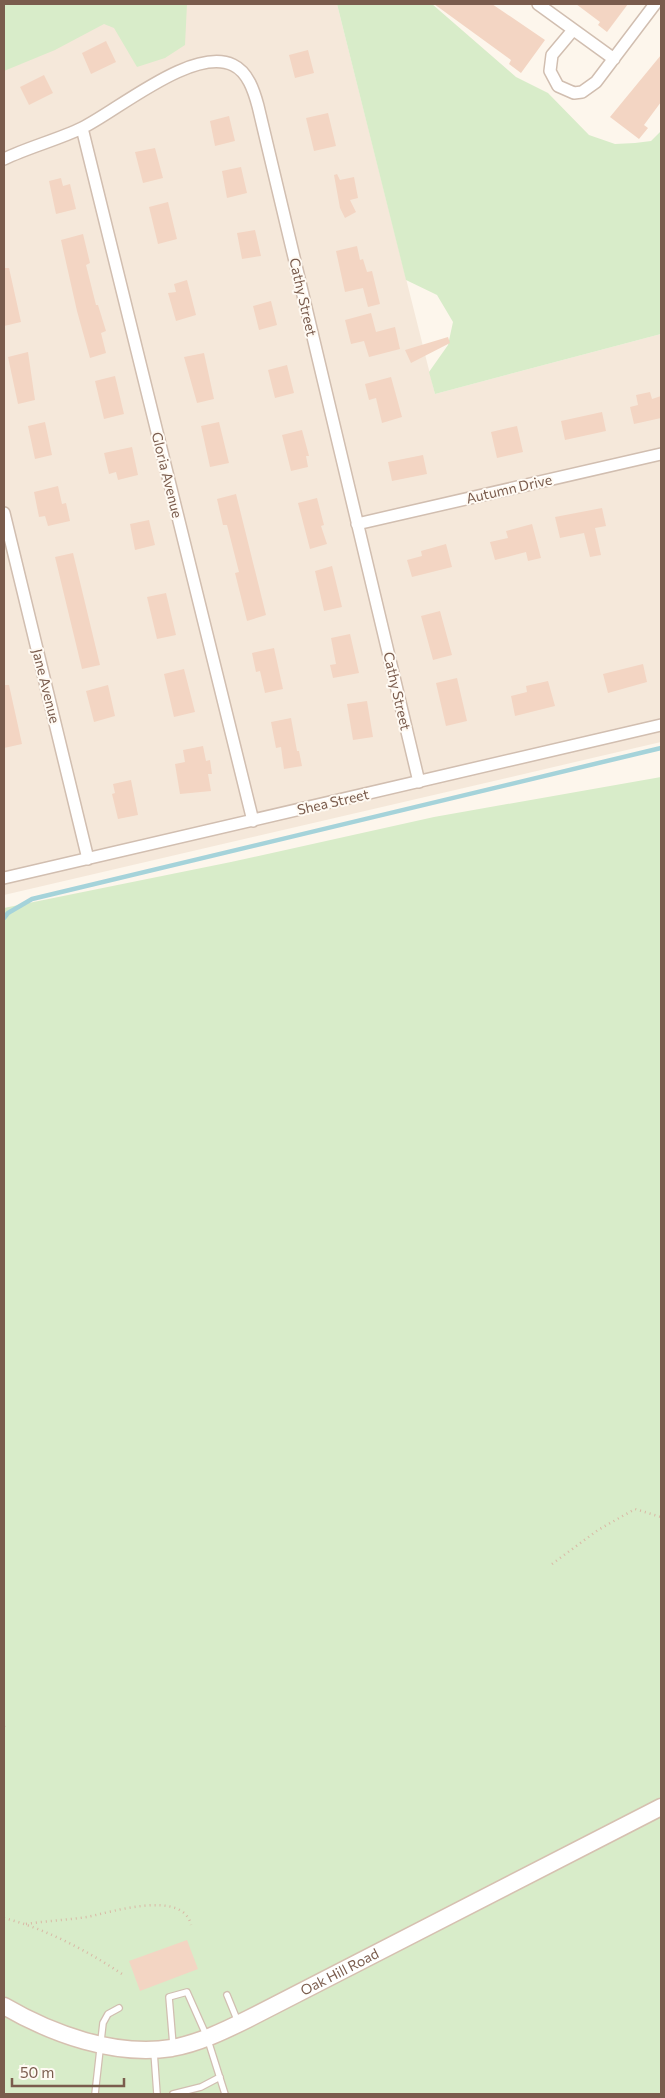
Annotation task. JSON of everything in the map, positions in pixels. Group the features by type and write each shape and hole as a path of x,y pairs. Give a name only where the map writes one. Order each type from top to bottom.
{"street":[{"path":"538,4 614,59"},
{"path":"573,30 552,55 550,71 558,86 574,92 590,88 655,4"},
{"name":"Cathy Street","path":"4,159 82,128 160,80 187,68 207,63 223,62 234,65 243,73 254,92 258,106 419,782"},
{"name":"Gloria Avenue","path":"82,128 253,821"},
{"name":"Autumn Drive","path":"357,524 661,454"},
{"name":"Jane Avenue","path":"4,513 88,859"},
{"name":"Shea Street","path":"4,878 661,725"},
{"name":"Oak Hill Road","path":"4,2006 43,2025 117,2048 153,2050 173,2048 239,2024 661,1807"}],"lane":[{"path":"173,2048 170,1995 186,1992 207,2037 226,2094"},
{"path":"227,1995 239,2024"},
{"path":"94,2094 102,2044 103,2023 105,2018 120,2008"},
{"path":"153,2050 157,2094"},
{"path":"173,2094 200,2087 220,2077"}],"path":[{"path":"552,1564 598,1530 635,1509 661,1517"},
{"path":"4,1726 8,1724"},
{"path":"26,1924 86,1917 116,1909 157,1905 176,1908 190,1917 192,1925"},
{"path":"4,1918 26,1924 71,1943 122,1974"}],"shaded area":[{"path":"84,4 337,4 435,394 661,334 661,742 4,895 4,49"}],"green space":[{"path":"4,4 187,4 185,45 165,58 137,67 114,28 104,24 55,50 4,71"},
{"path":"337,4 432,4 516,77 548,93 589,135 615,144 635,143 651,141 661,131 661,334 435,394 429,372 448,345 453,322 437,295 406,280"},
{"path":"661,777 661,2094 4,2094 4,908 231,862 434,817"}],"building":[{"path":"434,4 492,4 545,40 521,73 509,64 511,60"},
{"path":"576,4 628,4 607,32 598,25 600,22"},
{"path":"106,41 116,62 91,74 82,53"},
{"path":"308,50 314,73 295,78 289,55"},
{"path":"661,55 661,102 644,125 648,128 639,139 610,117"},
{"path":"44,75 53,93 29,105 20,87"},
{"path":"328,113 336,146 314,151 306,118"},
{"path":"229,116 235,141 215,146 210,121"},
{"path":"155,148 163,178 143,183 135,152"},
{"path":"241,167 247,193 227,198 222,171"},
{"path":"337,174 340,180 354,177 358,198 350,200 356,212 345,218 340,208 334,175"},
{"path":"61,178 63,186 70,184 76,209 56,214 49,181"},
{"path":"168,202 177,239 158,244 149,207"},
{"path":"255,230 261,256 242,259 237,233"},
{"path":"83,234 90,263 86,265 96,305 98,305 106,331 101,333 106,353 90,358 61,240"},
{"path":"357,246 360,260 363,259 367,272 372,271 380,304 368,307 363,288 345,292 336,251"},
{"path":"4,268 9,268 21,322 4,326"},
{"path":"187,280 196,315 176,321 168,293 176,292 174,284"},
{"path":"271,301 277,325 259,330 253,306"},
{"path":"371,313 376,332 395,327 400,349 369,357 364,341 351,344 345,320"},
{"path":"448,337 450,343 411,363 405,350"},
{"path":"28,352 35,400 18,404 8,357"},
{"path":"204,353 214,399 197,403 184,357"},
{"path":"287,365 294,393 275,398 268,370"},
{"path":"115,376 124,414 104,419 95,381"},
{"path":"391,377 402,417 382,423 376,398 369,400 365,384"},
{"path":"650,392 652,399 661,396 661,418 634,424 630,407 638,405 636,395"},
{"path":"602,412 606,431 565,440 561,421"},
{"path":"45,422 52,455 35,459 28,426"},
{"path":"219,422 229,463 210,467 201,426"},
{"path":"517,426 523,452 497,458 491,432"},
{"path":"302,430 309,456 306,456 308,467 291,471 282,435"},
{"path":"132,447 138,475 118,480 116,472 109,474 104,453"},
{"path":"423,455 427,474 392,481 388,462"},
{"path":"58,486 62,504 66,503 70,521 48,526 45,516 39,517 34,492"},
{"path":"236,494 266,615 247,621 235,573 239,572 227,525 223,525 217,499"},
{"path":"317,498 324,525 321,526 327,544 310,549 298,503"},
{"path":"602,508 606,526 595,528 601,555 590,557 584,533 560,538 555,517"},
{"path":"149,520 155,545 135,550 130,524"},
{"path":"532,524 541,558 528,561 526,552 495,560 490,542 508,538 506,531"},
{"path":"446,544 452,567 412,577 407,560 422,556 421,551"},
{"path":"73,553 100,665 82,669 55,557"},
{"path":"332,566 342,607 324,611 315,571"},
{"path":"166,593 176,635 157,639 147,597"},
{"path":"440,611 452,655 433,660 421,616"},
{"path":"350,634 359,673 333,678 330,665 336,664 331,638"},
{"path":"274,648 283,689 265,693 260,671 256,672 252,653"},
{"path":"643,664 647,682 608,693 603,674"},
{"path":"184,669 195,712 174,717 164,674"},
{"path":"457,678 467,721 446,726 436,683"},
{"path":"548,681 555,706 515,716 511,696 527,692 526,686"},
{"path":"4,685 9,685 22,744 4,748"},
{"path":"108,685 115,716 94,722 86,691"},
{"path":"367,701 373,737 353,740 347,704"},
{"path":"291,718 297,751 299,751 302,766 284,769 281,747 276,748 271,722"},
{"path":"203,746 206,761 210,760 212,774 208,774 211,791 180,794 175,764 185,762 183,750"},
{"path":"131,780 138,815 118,819 112,794 115,793 113,784"},
{"path":"187,1940 198,1969 140,1991 129,1961"}],"waterway":[{"path":"4,918 8,913 32,899 661,748"}]}
